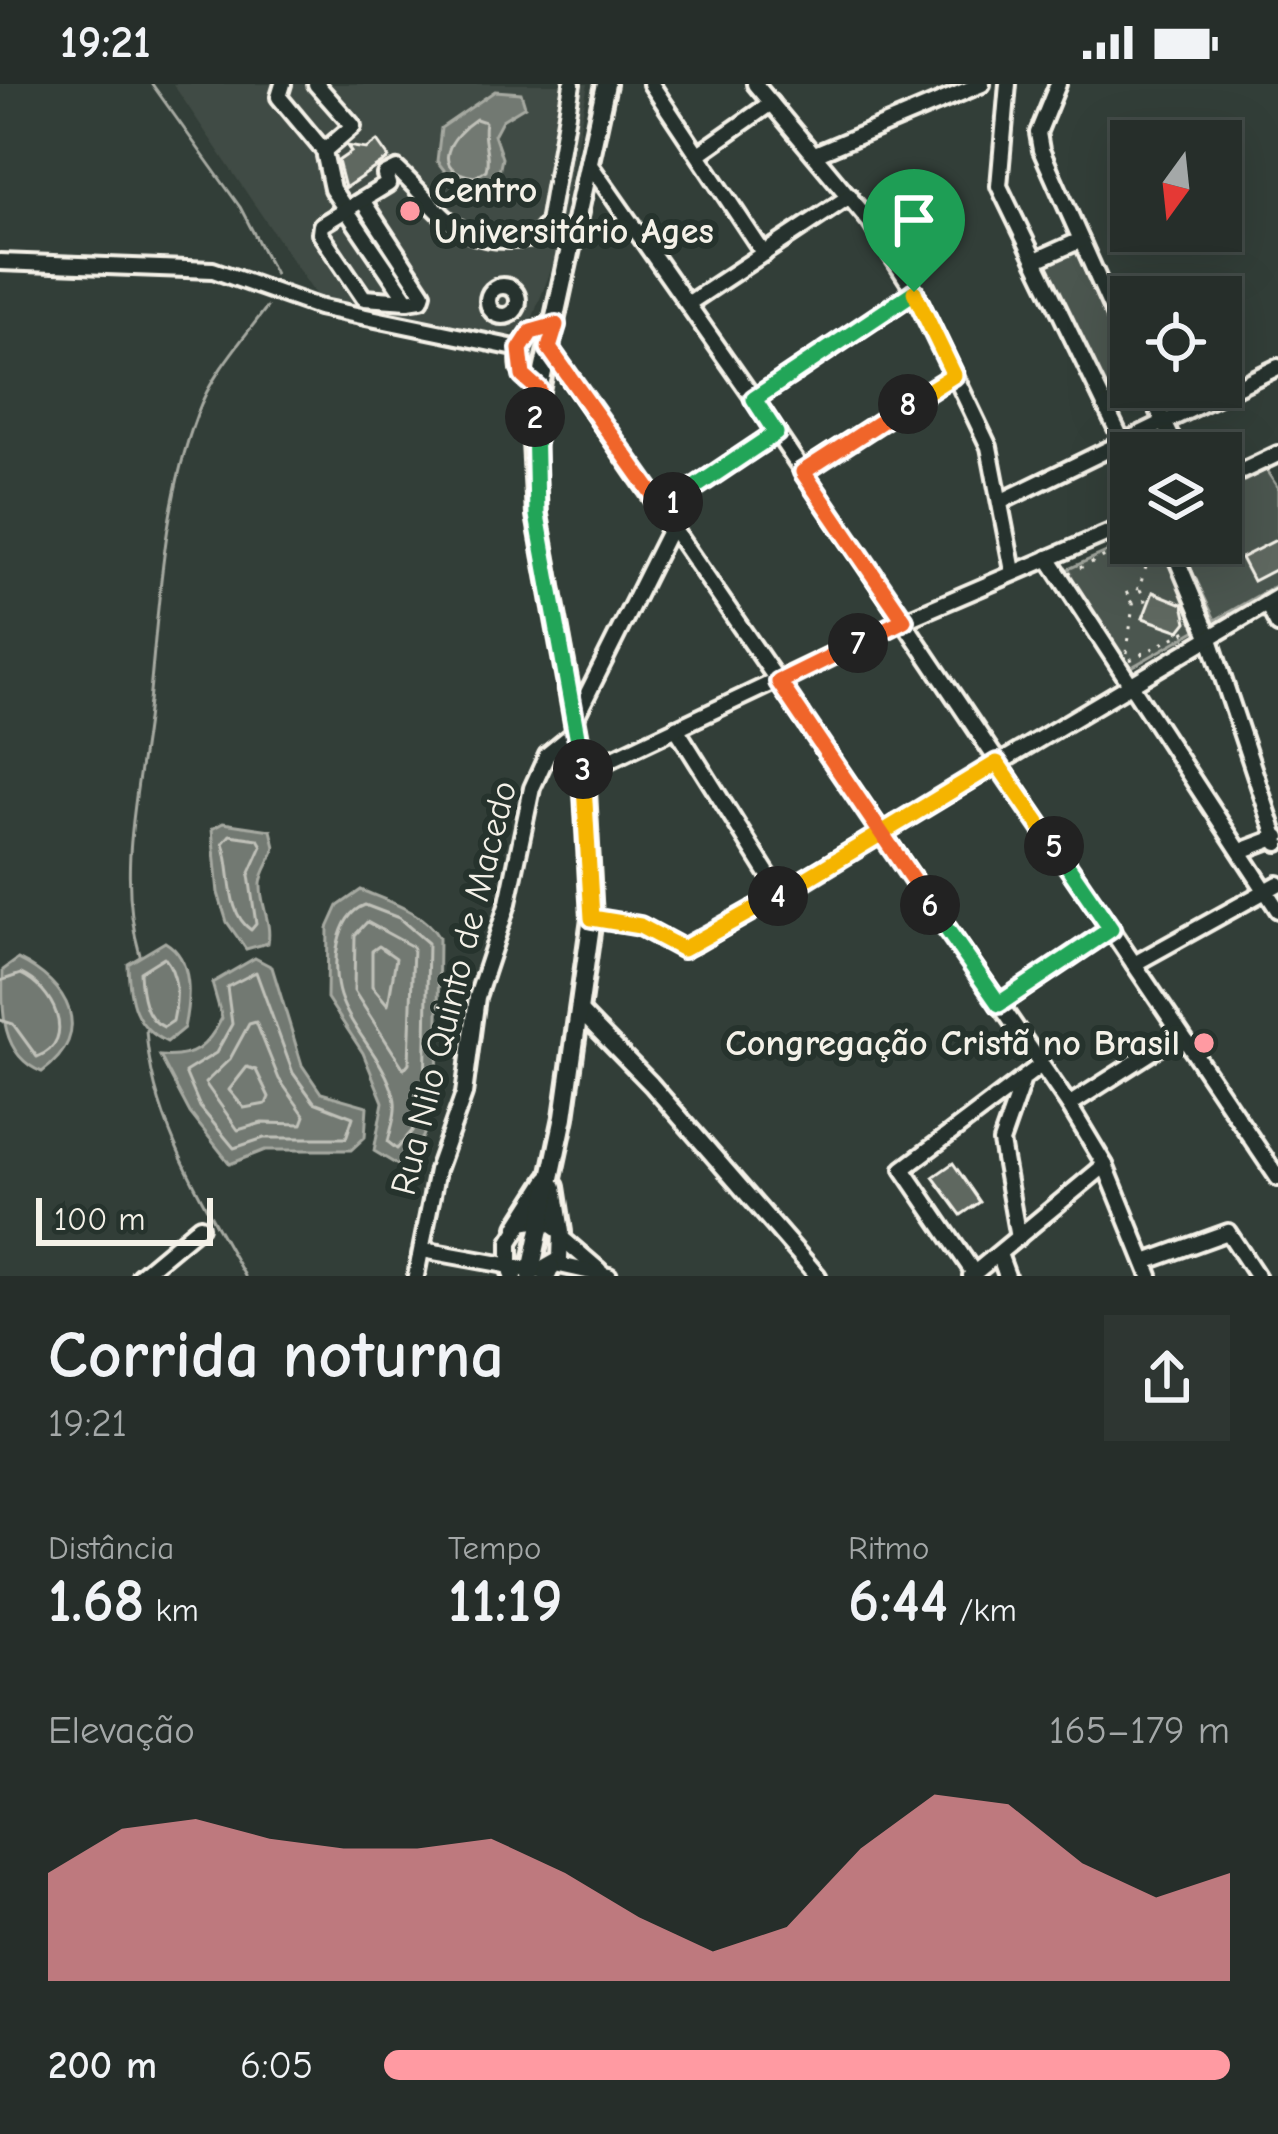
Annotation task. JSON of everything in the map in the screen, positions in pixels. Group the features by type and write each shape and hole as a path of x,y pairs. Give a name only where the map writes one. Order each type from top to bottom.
{"main road":[{"path":"543,1271 543,1219 592,918 584,772 535,497 539,390 606,84"},
{"path":"518,1227 553,1174"},
{"path":"553,1174 562,1235"}],"street":[{"path":"283,84 279,97 324,151 330,186 408,301"},
{"path":"316,84 353,126 324,151"},
{"path":"362,200 423,293 422,299 408,301 364,298 320,233 321,225 388,184 385,176 397,169 455,231 472,237 535,238 548,223 572,84"},
{"path":"651,84 764,254"},
{"path":"755,84 850,196 914,292 987,440 1013,572"},
{"path":"815,154 982,84"},
{"path":"1008,84 999,186 1118,432"},
{"path":"1058,84 1038,140 1110,305"},
{"path":"700,153 771,104"},
{"path":"588,163 689,303 1278,1178"},
{"path":"689,303 850,196"},
{"path":"1036,260 1081,240"},
{"path":"0,262 213,270 318,307 520,349"},
{"path":"754,399 914,292"},
{"path":"539,390 523,376 520,349 531,332 556,325"},
{"path":"549,348 1069,1105 1106,1165 1148,1269 1222,1232 1233,1235 1257,1276"},
{"path":"1147,432 1278,367"},
{"path":"803,472 954,375"},
{"path":"1106,406 1110,404"},
{"path":"1157,408 1168,432"},
{"path":"663,509 776,433"},
{"path":"1000,502 1110,449"},
{"path":"1242,474 1275,462"},
{"name":"Rua Nilo Quinto de Macedo","path":"416,1276 437,1170 464,1094 471,1022 508,903 532,788 547,755 577,723 673,523"},
{"path":"584,772 904,620 1110,532"},
{"path":"1048,557 1241,851 1272,887 1278,910"},
{"path":"1178,564 1277,839 1241,851"},
{"path":"592,918 640,926 683,949 781,895 1203,632 1272,601 1278,626"},
{"path":"676,728 781,895"},
{"path":"1134,964 1272,887"},
{"path":"999,1004 1111,929"},
{"path":"580,1011 651,1084 818,1276"},
{"path":"1069,1105 1180,1034"},
{"path":"1042,1065 903,1169 973,1275 1106,1165"},
{"path":"1018,1238 1001,1142 1024,1078"},
{"path":"512,1270 510,1242 518,1227 543,1219 606,1275"},
{"path":"140,1276 200,1226"},
{"path":"543,1271 562,1235"},
{"path":"423,1250 512,1270 606,1275"},
{"path":"999,1254 1007,1276"}],"path":[{"path":"1068,574 1110,554"},
{"path":"1126,662 1133,604 1125,594 1139,588 1147,564"},
{"path":"1133,604 1146,600 1139,588"},
{"path":"1126,662 1203,632"},
{"path":"1113,643 1126,662"}],"shaded area":[{"name":"Centro Universitário Ages","path":"173,84 588,84 555,260 529,327 505,337 317,297"},
{"path":"1077,245 1110,321 1110,396 1109,396 1045,261"},
{"path":"1266,470 1278,488 1278,584 1215,620 1189,564 1242,564 1242,482"},
{"path":"1110,550 1110,564 1174,564 1200,628 1130,668 1119,663 1064,571"}],"water":[{"path":"495,91 521,93 525,106 502,120 494,135 502,158 498,177 480,190 457,187 437,161 441,128"},
{"path":"223,823 271,830 275,847 261,884 268,943 246,949 227,922 218,893 212,829"},
{"path":"361,890 415,914 439,938 437,1096 423,1137 401,1167 374,1151 383,1102 363,1053 327,998 328,928 338,906"},
{"path":"165,942 181,959 188,993 184,1028 167,1042 140,1020 128,964"},
{"path":"255,958 272,967 302,1065 321,1093 367,1106 365,1137 351,1150 265,1150 230,1164 190,1113 160,1056 191,1053 205,1044 222,1018 212,983"},
{"path":"18,959 50,981 69,1010 68,1041 42,1072 18,1054 6,1029 3,970"}],"building":[{"path":"377,141 389,158 345,188 338,161 351,152 347,146 366,149"},
{"path":"1278,539 1278,568 1253,581 1242,557"},
{"path":"1153,592 1183,604 1187,622 1180,631 1143,618"},
{"path":"953,1163 980,1202 961,1215 933,1177"}],"waterway":[{"path":"152,84 240,207 275,274"},
{"path":"140,955 130,896 131,838 175,489 210,385 267,307"},
{"path":"146,1030 168,1128 245,1276"}],"place":[{"name":"Centro Universitário Ages","path":"410,211"},
{"name":"Congregação Cristã no Brasil","path":"1204,1043"}],"route":[{"path":"914,292 754,399 776,433 663,509 549,348 556,325 526,336 518,362 527,382 539,390 533,478 584,772 592,918 640,926 683,949 698,944 725,923 781,895 881,834 997,763 1111,929 999,1004 881,834 779,682 904,620 803,472 954,375 914,292"}]}
